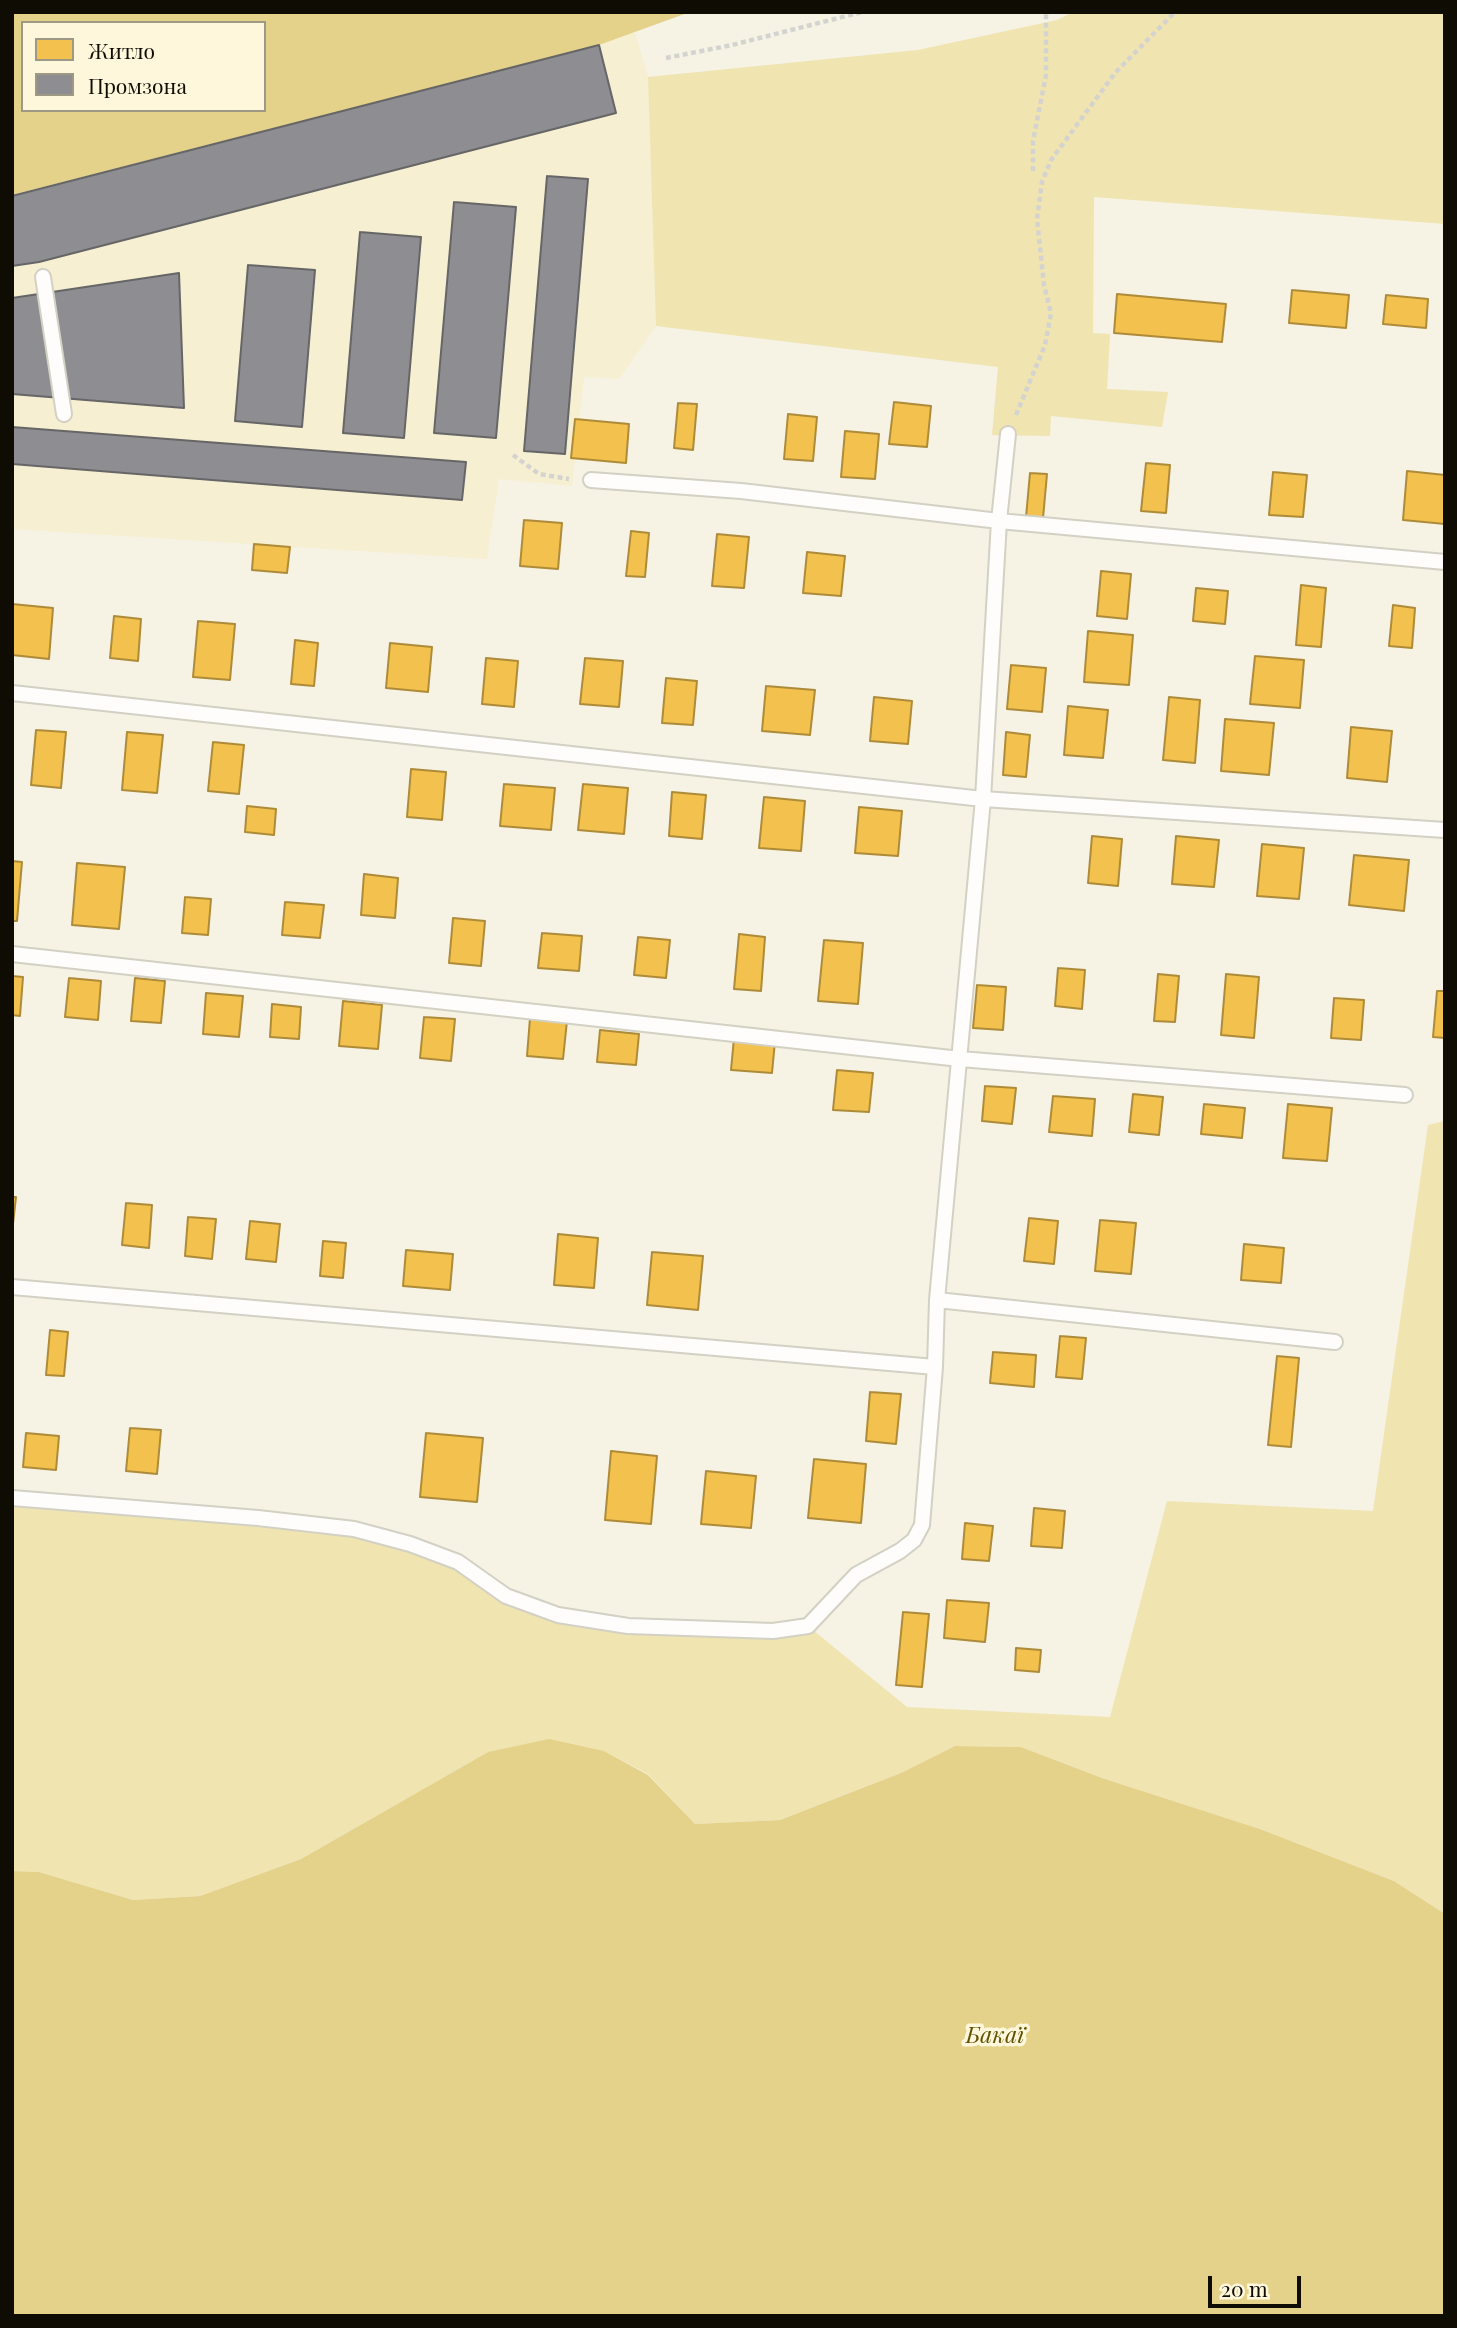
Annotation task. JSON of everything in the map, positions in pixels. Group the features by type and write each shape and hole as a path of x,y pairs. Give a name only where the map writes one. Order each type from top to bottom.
{"lane":[{"path":"43,277 64,414"},
{"path":"12,1498 258,1518 354,1529 410,1544 458,1562 506,1596 558,1615 628,1626 773,1631 808,1626 856,1575 900,1551 914,1540 922,1525 935,1367 937,1300 984,799 999,521 1008,434"},
{"path":"591,480 741,491 999,521 1445,562"},
{"path":"12,693 984,799 1445,830"},
{"path":"12,954 960,1059 1405,1095"},
{"path":"12,1287 935,1367"},
{"path":"937,1300 1335,1342"}],"path":[{"path":"666,58 732,46 862,12"},
{"path":"1033,171 1033,141 1046,75 1046,12"},
{"path":"1008,434 1045,345 1051,313 1044,285 1037,219 1042,182 1051,160 1115,73 1175,12"},
{"path":"513,456 539,474 591,480"}],"shaded area":[{"path":"1073,12 1445,12 1445,224 1094,197 1093,333 1110,334 1107,389 1168,392 1162,427 1051,416 1050,436 992,435 998,367 656,326 648,77 918,50 1057,20"},
{"path":"635,32 648,77 656,326 619,379 584,377 572,486 499,479 487,559 12,529 12,195 599,45"},
{"path":"1445,1121 1445,1914 1394,1881 1260,1829 1102,1778 1021,1747 955,1746 901,1773 780,1820 695,1824 648,1774 604,1751 488,1752 301,1859 200,1896 133,1900 39,1872 12,1871 12,1498 354,1529 458,1562 506,1596 628,1626 808,1626 907,1707 1110,1717 1167,1501 1373,1511 1428,1125"}],"water":[{"path":"12,12 690,12 599,45 12,195"},
{"name":"Бакаї","path":"549,1739 604,1751 648,1775 695,1824 780,1820 901,1773 955,1746 1021,1747 1102,1778 1260,1829 1394,1881 1445,1914 1445,2316 12,2316 12,1871 39,1872 133,1900 200,1896 301,1859 488,1752"}],"building: Житло":[{"path":"1292,290 1349,295 1346,328 1289,323"},
{"path":"1117,294 1226,304 1222,342 1114,333"},
{"path":"1386,295 1428,299 1426,328 1383,324"},
{"path":"894,402 931,406 927,447 889,444"},
{"path":"678,403 697,404 693,450 674,448"},
{"path":"788,414 817,417 813,461 784,459"},
{"path":"575,419 629,424 626,463 571,458"},
{"path":"845,431 879,434 875,479 841,477"},
{"path":"1146,463 1170,465 1166,513 1141,511"},
{"path":"1407,471 1445,475 1445,524 1403,520"},
{"path":"1273,472 1307,475 1303,517 1269,515"},
{"path":"1030,473 1047,474 1043,518 1026,517"},
{"path":"524,520 562,523 558,569 520,566"},
{"path":"631,531 649,533 645,577 626,576"},
{"path":"717,534 749,537 744,588 712,586"},
{"path":"254,544 290,547 287,573 252,570"},
{"path":"807,552 845,556 841,596 803,593"},
{"path":"1101,571 1131,574 1127,619 1097,616"},
{"path":"1301,585 1326,588 1321,647 1296,645"},
{"path":"1196,588 1228,591 1225,624 1193,621"},
{"path":"12,604 53,608 49,659 12,655"},
{"path":"1393,605 1415,608 1412,648 1389,646"},
{"path":"114,616 141,619 138,661 110,658"},
{"path":"198,621 235,624 230,680 193,677"},
{"path":"1088,631 1133,635 1129,685 1084,682"},
{"path":"295,640 318,643 314,686 291,684"},
{"path":"390,643 432,647 428,692 386,688"},
{"path":"1255,656 1304,660 1300,708 1250,704"},
{"path":"486,658 518,661 514,707 482,704"},
{"path":"585,658 623,661 619,707 580,704"},
{"path":"1011,665 1046,668 1042,712 1007,709"},
{"path":"666,678 697,681 693,725 662,723"},
{"path":"766,686 815,690 810,735 762,731"},
{"path":"874,697 912,701 908,744 870,741"},
{"path":"1169,697 1200,700 1195,763 1163,760"},
{"path":"1068,706 1108,710 1103,758 1064,755"},
{"path":"1225,719 1274,723 1269,775 1221,771"},
{"path":"1351,727 1392,731 1387,782 1347,778"},
{"path":"36,730 66,732 61,788 31,785"},
{"path":"127,732 163,735 157,793 122,790"},
{"path":"1006,732 1030,735 1026,777 1003,775"},
{"path":"213,742 244,745 239,794 208,791"},
{"path":"411,769 446,772 442,820 407,817"},
{"path":"504,784 555,788 551,830 500,826"},
{"path":"583,784 628,788 624,834 578,830"},
{"path":"672,792 706,795 702,839 669,836"},
{"path":"764,797 805,801 801,851 759,848"},
{"path":"247,806 276,809 274,835 245,832"},
{"path":"859,807 902,811 898,856 855,853"},
{"path":"1092,836 1122,839 1118,886 1088,883"},
{"path":"1176,836 1219,840 1214,887 1172,884"},
{"path":"1262,844 1304,848 1299,899 1257,896"},
{"path":"1354,855 1409,860 1404,911 1349,905"},
{"path":"12,861 22,862 17,921 12,921"},
{"path":"77,863 125,867 119,929 72,925"},
{"path":"364,874 398,878 395,918 361,915"},
{"path":"185,897 211,899 208,935 182,933"},
{"path":"285,902 324,905 320,938 282,935"},
{"path":"453,918 485,921 481,966 449,963"},
{"path":"542,933 582,936 579,971 538,968"},
{"path":"739,934 765,937 761,991 734,989"},
{"path":"638,937 670,940 666,978 634,975"},
{"path":"824,940 863,943 858,1004 818,1001"},
{"path":"1058,968 1085,970 1082,1009 1055,1006"},
{"path":"1158,974 1179,976 1175,1022 1154,1021"},
{"path":"1226,974 1259,977 1254,1038 1221,1035"},
{"path":"12,976 23,977 20,1016 12,1015"},
{"path":"69,978 101,981 98,1020 65,1017"},
{"path":"135,978 165,981 161,1023 131,1021"},
{"path":"977,985 1006,987 1003,1030 973,1028"},
{"path":"1437,991 1445,991 1445,1038 1433,1037"},
{"path":"206,993 243,996 239,1037 203,1034"},
{"path":"1334,998 1364,1000 1361,1040 1331,1038"},
{"path":"343,1001 382,1005 378,1049 339,1046"},
{"path":"272,1004 301,1007 299,1039 270,1037"},
{"path":"424,1017 455,1019 451,1061 420,1058"},
{"path":"530,1018 567,1021 563,1059 527,1056"},
{"path":"600,1030 639,1034 636,1065 597,1062"},
{"path":"734,1038 775,1041 772,1073 731,1070"},
{"path":"837,1070 873,1073 869,1112 833,1110"},
{"path":"985,1086 1016,1088 1012,1124 982,1121"},
{"path":"1133,1094 1163,1097 1159,1135 1129,1132"},
{"path":"1053,1096 1095,1099 1092,1136 1049,1132"},
{"path":"1204,1104 1245,1108 1242,1138 1201,1134"},
{"path":"1288,1104 1332,1108 1327,1161 1283,1158"},
{"path":"12,1197 16,1197 12,1233"},
{"path":"126,1203 152,1205 149,1248 122,1245"},
{"path":"188,1217 216,1219 212,1259 185,1256"},
{"path":"1029,1218 1058,1221 1054,1264 1024,1261"},
{"path":"1100,1220 1136,1223 1131,1274 1095,1271"},
{"path":"250,1221 280,1224 276,1262 246,1259"},
{"path":"558,1234 598,1238 594,1288 554,1285"},
{"path":"323,1241 346,1243 343,1278 320,1276"},
{"path":"1244,1244 1284,1248 1281,1283 1241,1280"},
{"path":"406,1250 453,1254 450,1290 403,1286"},
{"path":"652,1252 703,1256 698,1310 647,1305"},
{"path":"50,1330 68,1332 64,1376 46,1375"},
{"path":"1060,1336 1086,1338 1082,1379 1056,1377"},
{"path":"993,1352 1036,1355 1034,1387 990,1383"},
{"path":"1277,1356 1299,1358 1291,1447 1268,1445"},
{"path":"870,1392 901,1394 896,1444 866,1441"},
{"path":"130,1428 161,1430 157,1474 126,1471"},
{"path":"26,1433 59,1436 56,1470 23,1467"},
{"path":"426,1433 483,1438 477,1502 420,1497"},
{"path":"611,1451 657,1456 651,1524 605,1520"},
{"path":"814,1459 866,1464 861,1523 808,1518"},
{"path":"706,1471 756,1476 751,1528 701,1524"},
{"path":"1034,1508 1065,1511 1062,1548 1031,1546"},
{"path":"965,1523 993,1526 989,1561 962,1559"},
{"path":"947,1600 989,1603 985,1642 944,1638"},
{"path":"903,1612 929,1614 922,1687 896,1685"},
{"path":"1016,1648 1041,1650 1039,1672 1015,1670"}],"building: Промзона":[{"path":"599,45 616,113 39,262 12,266 12,196"},
{"path":"547,176 588,179 565,454 524,451"},
{"path":"454,202 516,207 496,438 434,433"},
{"path":"360,232 421,237 404,438 343,433"},
{"path":"248,265 315,270 302,427 235,421"},
{"path":"179,273 184,408 12,394 12,298"},
{"path":"12,427 466,462 462,500 12,464"}]}
